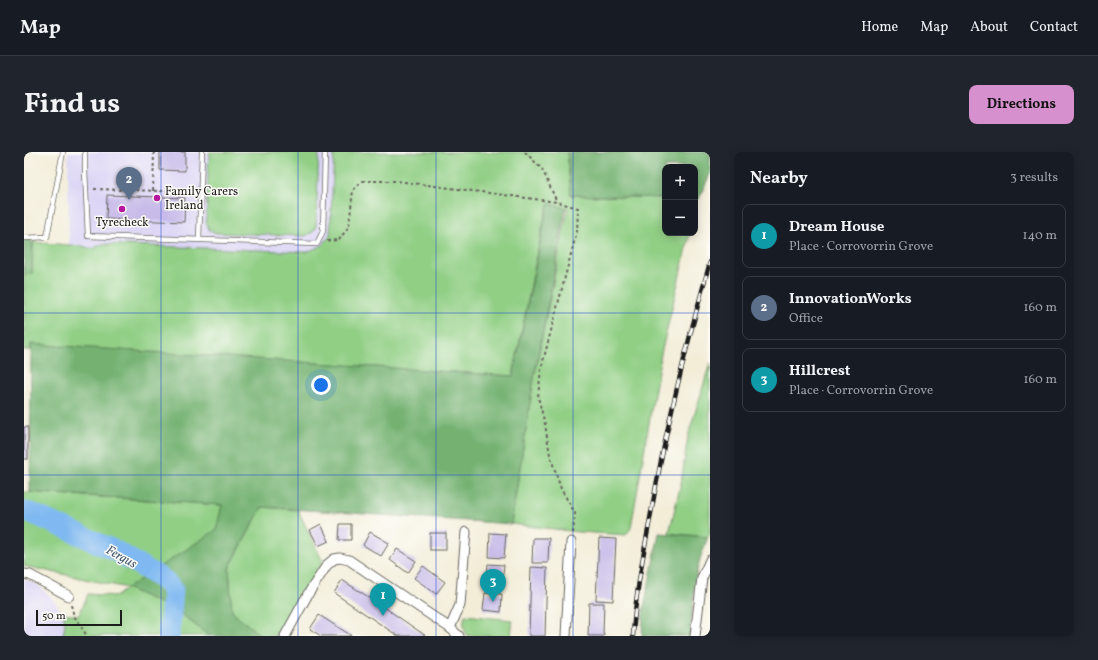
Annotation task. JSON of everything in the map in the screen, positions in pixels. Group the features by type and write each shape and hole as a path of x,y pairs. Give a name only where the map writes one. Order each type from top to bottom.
{"street":[{"path":"450,628 460,605 466,532"},
{"path":"566,636 571,542"},
{"path":"285,636 308,594 327,566 334,559 340,558 349,560 450,628 459,636"},
{"path":"695,636 702,578 710,560"},
{"path":"24,574 30,575 69,596"}],"lane":[{"path":"24,238 47,237 63,152"},
{"path":"85,152 88,236 317,244 323,231 325,152"},
{"path":"199,239 202,152"}],"path":[{"path":"153,191 154,152"},
{"path":"525,152 542,169 557,202"},
{"path":"323,231 324,242 340,240 349,226 353,190 363,182 397,182 557,202 578,208 577,231 541,369 538,397 545,424 550,456 561,489 575,513 571,542"},
{"path":"86,189 201,192"},
{"path":"69,596 74,616 87,636"}],"shaded area":[{"path":"68,152 337,152 337,260 69,253"},
{"path":"24,579 38,585 50,596 63,613 66,623 63,636 24,636"}],"green space":[{"path":"209,152 319,152 316,228 313,232 305,236 215,233 209,230 206,222"},
{"path":"334,152 567,152 571,195 662,198 662,236 689,236 661,354 631,528 626,535 578,532 511,524 534,378 568,208 548,204 513,376 31,345 31,350 24,350 24,275 32,274 33,242 82,246 93,249 102,244 307,252 323,245 330,234"},
{"path":"567,152 710,152 710,174 699,199 698,164 662,164 662,198 571,195"},
{"path":"548,204 566,208 534,378 511,524 262,507 229,568 232,612 261,636 209,636 179,612 127,588 216,530 222,505 30,492 31,344 513,376"},
{"path":"24,237 33,242 32,274 24,275"},
{"path":"710,363 710,535 708,537 669,533 681,483 688,436"},
{"path":"24,492 222,505 217,530 127,588 24,566"},
{"path":"262,507 298,510 323,562 276,636 261,636 232,612 229,569"},
{"path":"659,533 708,537 700,559 695,580 690,636 642,636 643,612"},
{"path":"127,588 179,612 209,636 63,636 65,623 63,613 79,615 88,594 117,596"},
{"path":"465,615 512,620 510,636 467,636 464,626"}],"building":[{"path":"160,152 185,152 185,171 160,170"},
{"path":"107,195 185,198 184,222 106,219"},
{"path":"24,427 28,427 28,459 24,459"},
{"path":"321,524 329,541 318,546 310,530"},
{"path":"340,524 351,524 351,540 339,540"},
{"path":"370,532 389,543 381,556 363,545"},
{"path":"430,533 446,533 446,550 430,550"},
{"path":"490,533 506,534 504,558 489,557"},
{"path":"533,538 549,538 548,563 532,563"},
{"path":"599,538 616,539 613,601 596,600"},
{"path":"397,549 416,561 408,573 390,560"},
{"path":"488,564 504,565 501,590 486,589"},
{"path":"423,566 445,582 436,594 414,578"},
{"path":"531,567 547,568 545,636 529,636"},
{"path":"342,580 426,636 398,636 334,593"},
{"path":"485,593 502,594 501,612 483,610"},
{"path":"589,603 604,603 604,636 588,636"},
{"path":"319,615 352,636 321,636 310,629"}],"waterway":[{"name":"Fergus","path":"24,512 31,513 116,551 164,580 173,590 169,636"}],"railway":[{"path":"633,636 640,577 662,454 684,357 710,262"}],"place":[{"name":"Family Carers Ireland","path":"157,198"},
{"name":"InnovationWorks","path":"129,200"},
{"name":"Tyrecheck","path":"122,209"},
{"name":"Hillcrest","path":"493,602"},
{"name":"Dream House","path":"383,616"}]}
